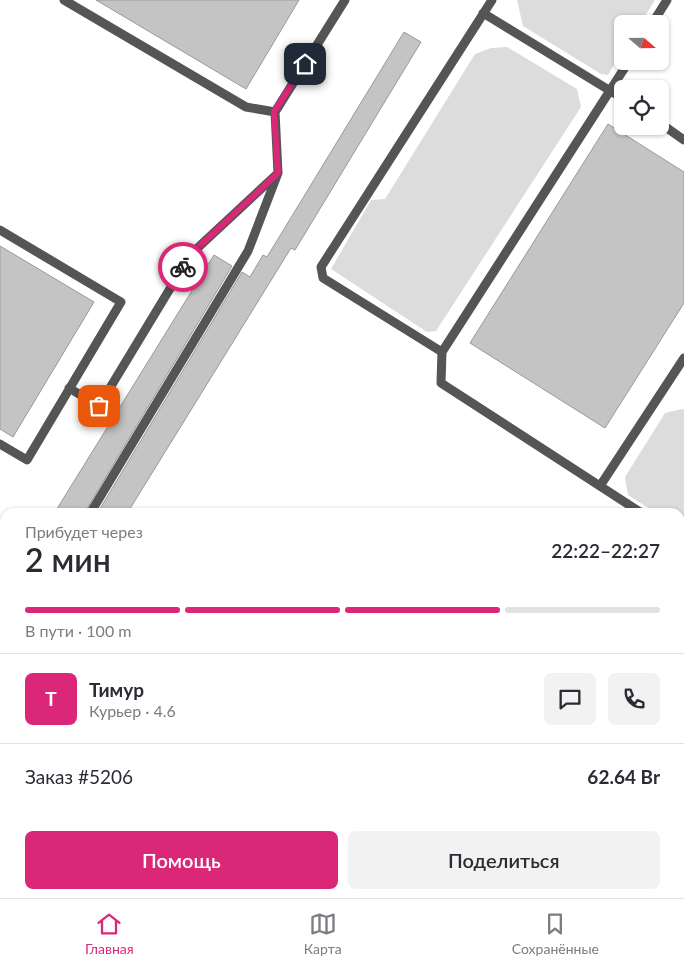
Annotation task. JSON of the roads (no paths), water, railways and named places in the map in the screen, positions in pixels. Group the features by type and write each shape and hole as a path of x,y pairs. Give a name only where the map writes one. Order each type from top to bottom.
{"lane":[{"path":"64,0 246,107 274,112"},
{"path":"93,508 248,251 278,173 274,112 345,0"},
{"path":"442,352 331,284 323,278 321,267 492,0"},
{"path":"658,15 667,0"},
{"path":"483,13 614,93"},
{"path":"624,70 442,352 441,383 634,508"},
{"path":"669,130 684,140"},
{"path":"70,388 99,406 191,254 278,173"},
{"path":"0,230 121,302 27,460 0,444"},
{"path":"600,486 684,358"}]}
